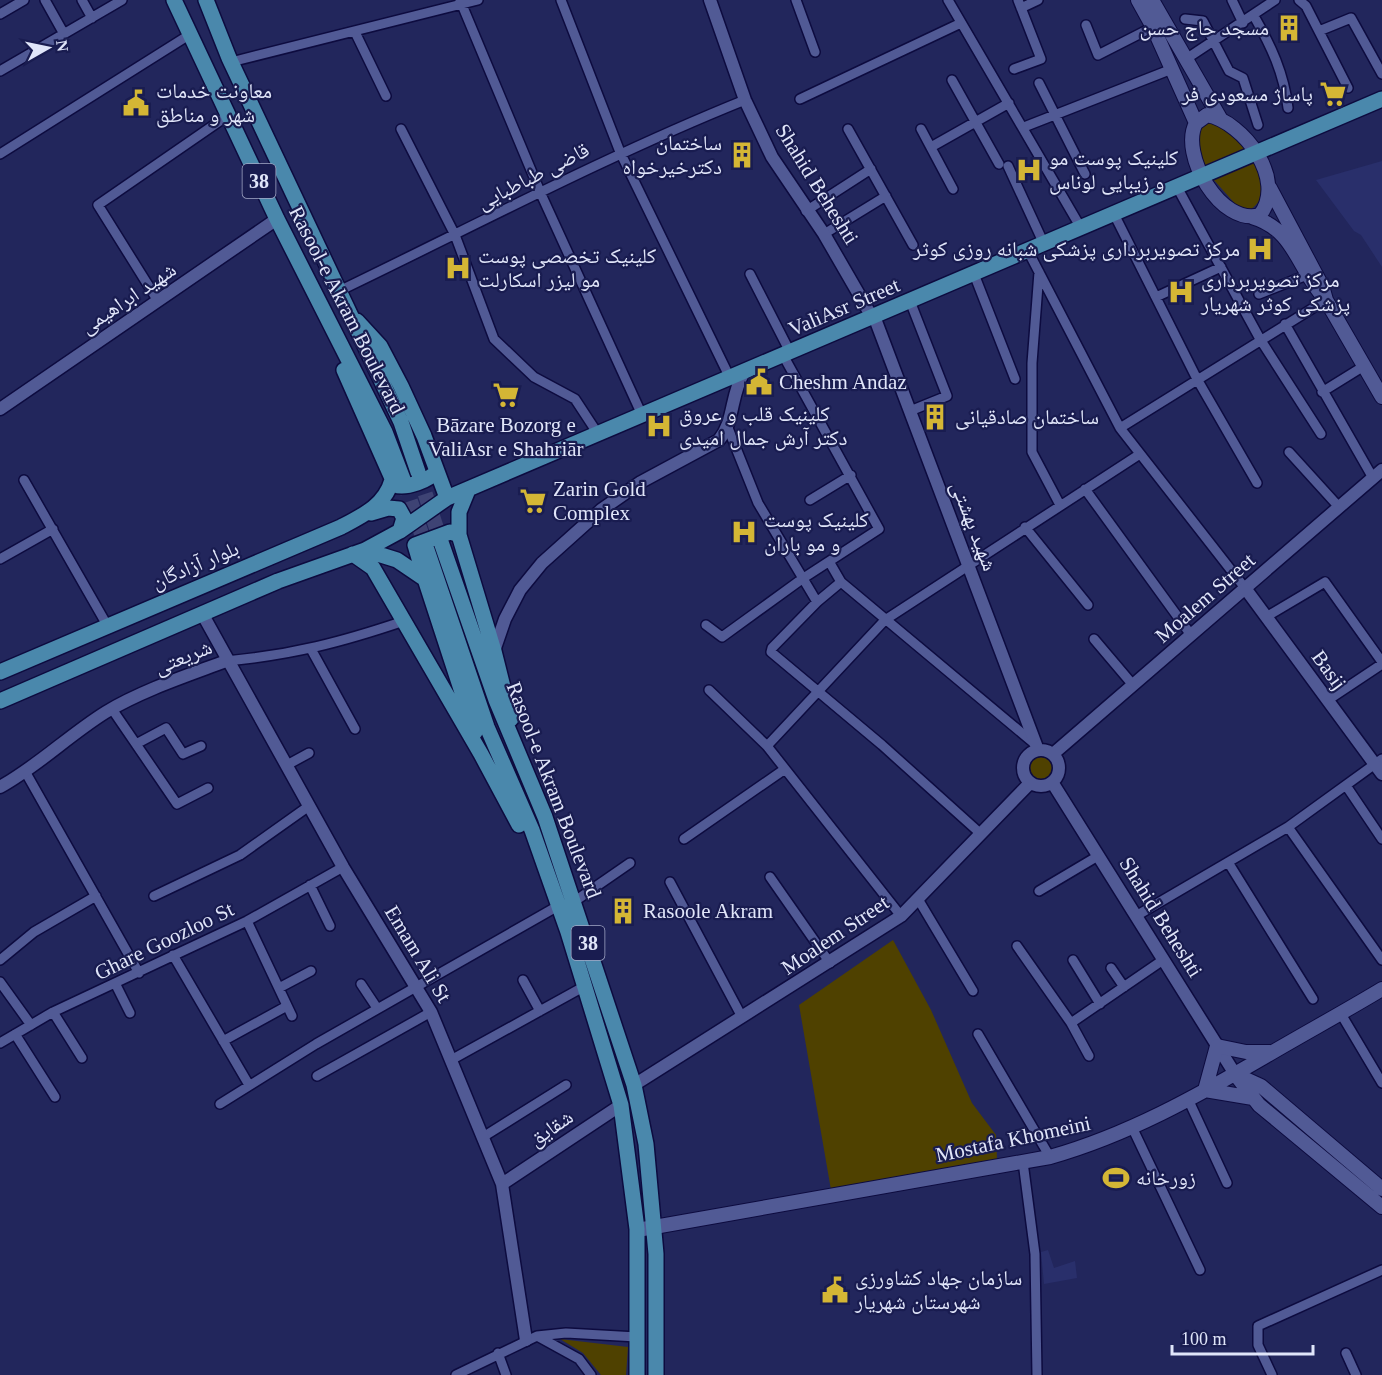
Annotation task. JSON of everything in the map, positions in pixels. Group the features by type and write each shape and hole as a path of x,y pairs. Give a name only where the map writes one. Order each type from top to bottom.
{"main road":[{"name":"Rasool-e Akram Boulevard","path":"174,0 277,219 385,432 397,479"},
{"name":"Rasool-e Akram Boulevard","path":"206,0 231,63 401,422 418,472"},
{"path":"1138,0 1153,27 1196,123"},
{"path":"1152,0 1220,118 1241,134 1256,153 1269,187 1322,286 1326,300"},
{"name":"ValiAsr Street","path":"400,531 447,498 1382,99"},
{"path":"1220,118 1202,116 1192,130 1192,147 1202,176 1229,209 1269,222 1283,233 1307,275 1326,300 1382,397"},
{"path":"1252,217 1260,215 1264,209 1268,200 1269,187"},
{"path":"350,314 380,346 416,417 447,498"},
{"path":"397,479 395,485 402,486 433,476 437,471"},
{"name":"بلوار آزادگان","path":"0,672 357,519 384,499 397,479"},
{"path":"468,490 459,512 459,535 509,704 515,743"},
{"path":"0,701 278,581 359,552 400,531 404,518 399,509 388,508 357,519"},
{"path":"459,535 450,532 415,545 459,676 481,754"},
{"name":"Rasool-e Akram Boulevard","path":"637,1375 637,1229 621,1105 585,986 532,830 487,728 434,544 515,743 575,901 634,1085 646,1144 654,1227 656,1375"},
{"path":"359,552 397,560 425,579"},
{"path":"359,552 373,568 481,754 551,887"},
{"path":"23,662 33,687"},
{"name":"Mostafa Khomeini","path":"637,1229 1050,1157 1109,1139 1188,1100 1382,989"},
{"path":"1253,1098 1205,1090 1217,1046 1246,1052 1272,1052"},
{"path":"1235,1074 1261,1086 1382,1189"},
{"name":"Shahid Beheshti","path":"1235,1074 1253,1098 1382,1207"}],"street":[{"path":"0,14 24,0"},
{"path":"45,0 64,34"},
{"path":"82,0 92,18"},
{"path":"0,71 122,0"},
{"path":"231,63 355,32 461,2 478,0"},
{"path":"561,0 620,152 737,375 728,428 758,503 817,602"},
{"name":"Shahid Beheshti","path":"710,0 745,100 772,157 806,211 824,234 873,317"},
{"path":"796,0 815,52"},
{"path":"948,0 1081,228"},
{"path":"1014,69 1041,59 1019,4 1038,0"},
{"path":"1232,0 1243,23"},
{"path":"1186,59 1275,0"},
{"path":"1299,0 1306,6 1348,88"},
{"path":"461,2 541,194 642,415"},
{"path":"1254,16 1278,62 1285,84 1288,108"},
{"path":"1319,32 1351,18 1382,74"},
{"path":"1185,19 1203,21 1215,40 1229,71 1243,78 1258,125"},
{"path":"800,99 961,23"},
{"path":"1086,25 1098,55 1153,27"},
{"path":"355,32 386,96"},
{"path":"0,154 189,36"},
{"path":"1024,128 1172,69"},
{"path":"952,80 975,124 1004,165 1044,244"},
{"path":"1039,83 1085,174"},
{"name":"قاضی طباطبایی","path":"339,291 541,194 620,152 745,100"},
{"path":"931,147 1009,103"},
{"path":"158,301 98,205 227,116"},
{"path":"401,129 455,235 499,345 534,377 568,393 579,404 598,434"},
{"path":"848,129 914,245"},
{"path":"921,129 953,189"},
{"path":"806,211 871,169"},
{"path":"1177,187 1260,339 1321,435"},
{"path":"824,234 886,196"},
{"path":"1114,214 1197,379 1257,483"},
{"name":"شهید ابراهیمی","path":"0,409 277,219"},
{"path":"1028,251 1120,428 1245,588"},
{"path":"1156,297 1221,267"},
{"path":"1039,272 1032,363 1032,452 1060,505"},
{"path":"706,625 722,637 802,579 878,532 879,524 850,475 787,354 750,274"},
{"path":"974,274 1015,379"},
{"path":"1259,294 1307,275"},
{"path":"1120,428 1326,300"},
{"path":"910,301 947,396 910,411"},
{"name":"شهید بهشتی","path":"873,317 1037,748"},
{"path":"1285,324 1322,392 1379,475"},
{"path":"1322,392 1364,366"},
{"path":"494,651 505,619 520,590 542,563 601,510 641,482 719,440 728,428"},
{"path":"1289,452 1339,507"},
{"path":"767,746 885,620 1140,454"},
{"path":"810,500 850,475"},
{"name":"Moalem Street","path":"1053,754 1379,475"},
{"path":"24,480 107,625"},
{"path":"1086,489 1191,635"},
{"path":"1025,527 1089,605"},
{"path":"0,558 53,529"},
{"path":"830,562 841,582 885,620 1037,748 1053,754 1059,769 1052,782 1041,786 1030,783 1023,766 1028,755 1037,748"},
{"path":"841,582 817,602 771,650 817,693 882,745 981,834"},
{"path":"1266,617 1324,582 1381,666 1328,700"},
{"name":"Basij","path":"1245,588 1380,766"},
{"name":"Emam Ali St","path":"203,615 226,661 343,867 431,1012 502,1184 532,1338"},
{"name":"شریعتی","path":"0,787 26,773 112,710 173,681 226,661 311,649 404,621"},
{"path":"1094,639 1133,685"},
{"path":"311,649 355,729"},
{"path":"709,690 767,746 901,916"},
{"path":"112,710 177,804 208,788"},
{"path":"136,744 166,728 183,754 201,746"},
{"path":"287,765 309,753"},
{"path":"1136,916 1288,827 1380,766"},
{"path":"684,839 785,769"},
{"path":"26,773 139,973"},
{"name":"Shahid Beheshti","path":"1052,782 1235,1074"},
{"name":"Moalem Street","path":"634,1085 901,916 1030,783"},
{"path":"1347,786 1382,839"},
{"path":"154,896 240,855 309,806"},
{"path":"1288,827 1382,960"},
{"path":"1039,891 1098,856"},
{"path":"1228,862 1313,999"},
{"path":"575,901 630,863"},
{"name":"Ghare Goozloo St","path":"0,1043 52,1012 116,985 173,955 247,921 343,867"},
{"path":"771,878 830,963"},
{"path":"670,882 742,1017"},
{"path":"310,885 330,926"},
{"path":"0,960 34,932 96,896"},
{"path":"918,899 973,991"},
{"path":"220,1104 377,1008 558,906"},
{"path":"247,921 292,1016"},
{"path":"1017,946 1071,1023 1089,1056"},
{"path":"173,955 249,1085"},
{"path":"1073,960 1100,1004"},
{"path":"1071,1023 1163,960"},
{"path":"1111,968 1124,987"},
{"path":"279,988 311,971"},
{"path":"523,980 540,1011"},
{"path":"0,982 31,1025"},
{"path":"362,984 377,1008"},
{"path":"116,985 130,1013"},
{"path":"451,1060 585,986"},
{"path":"223,1041 287,1006"},
{"path":"52,1012 82,1058"},
{"path":"317,1076 431,1012"},
{"path":"1341,1014 1382,1083"},
{"path":"15,1034 55,1097"},
{"path":"978,1034 1050,1157"},
{"path":"483,1137 566,1084"},
{"path":"1188,1100 1227,1183"},
{"name":"شقایق","path":"502,1184 621,1105"},
{"path":"1132,1127 1200,1270"},
{"path":"1023,1162 1035,1254 1037,1375"},
{"path":"1272,1375 1258,1345 1258,1326 1382,1270"},
{"path":"457,1375 532,1338 566,1333 637,1337"},
{"path":"532,1338 579,1359 591,1375"},
{"path":"498,1353 506,1375"},
{"path":"1346,1353 1356,1375"}],"shaded area":[{"path":"1207,123 1224,129 1247,150 1206,167 1199,150 1198,138 1202,127"},
{"path":"1253,161 1260,180 1261,193 1256,205 1250,210 1237,206 1213,179"},
{"path":"1382,161 1382,267 1361,235 1354,231 1316,180"},
{"path":"1042,755 1051,759 1055,768 1051,777 1042,781 1033,777 1029,768 1033,759"},
{"path":"893,940 931,1010 972,1103 996,1135 997,1159 831,1190 799,1005"},
{"path":"1048,1250 1054,1268 1075,1261 1077,1278 1044,1284 1041,1252"},
{"path":"560,1339 628,1347 626,1375 601,1375 583,1353"}],"tunnel":[{"path":"418,472 441,542"},
{"path":"403,479 426,547"}],"place":[{"name":"مسجد حاج حسن","path":"1289,28"},
{"name":"پاساژ مسعودی فر","path":"1333,94"},
{"name":"معاونت خدمات شهر و مناطق","path":"136,103"},
{"name":"ساختمان دکترخیرخواه","path":"742,155"},
{"name":"کلینیک پوست مو و زیبایی لوناس","path":"1029,170"},
{"name":"مرکز تصویربرداری پزشکی شبانه روزی کوثر","path":"1260,249"},
{"name":"کلینیک تخصصی پوست مو لیزر اسکارلت","path":"458,268"},
{"name":"مرکز تصویربرداری پزشکی کوثر شهریار","path":"1181,292"},
{"name":"Cheshm Andaz","path":"759,382"},
{"name":"Bāzare Bozorg e ValiAsr e Shahriār","path":"506,395"},
{"name":"ساختمان صادقیانی","path":"935,417"},
{"name":"کلینیک قلب و عروق دکتر آرش جمال امیدی","path":"659,426"},
{"name":"Zarin Gold Complex","path":"533,501"},
{"name":"کلینیک پوست و مو باران","path":"744,532"},
{"name":"Rasoole Akram","path":"623,911"},
{"name":"زورخانه","path":"1116,1178"},
{"name":"سازمان جهاد کشاورزی شهرستان شهریار","path":"835,1290"}]}
